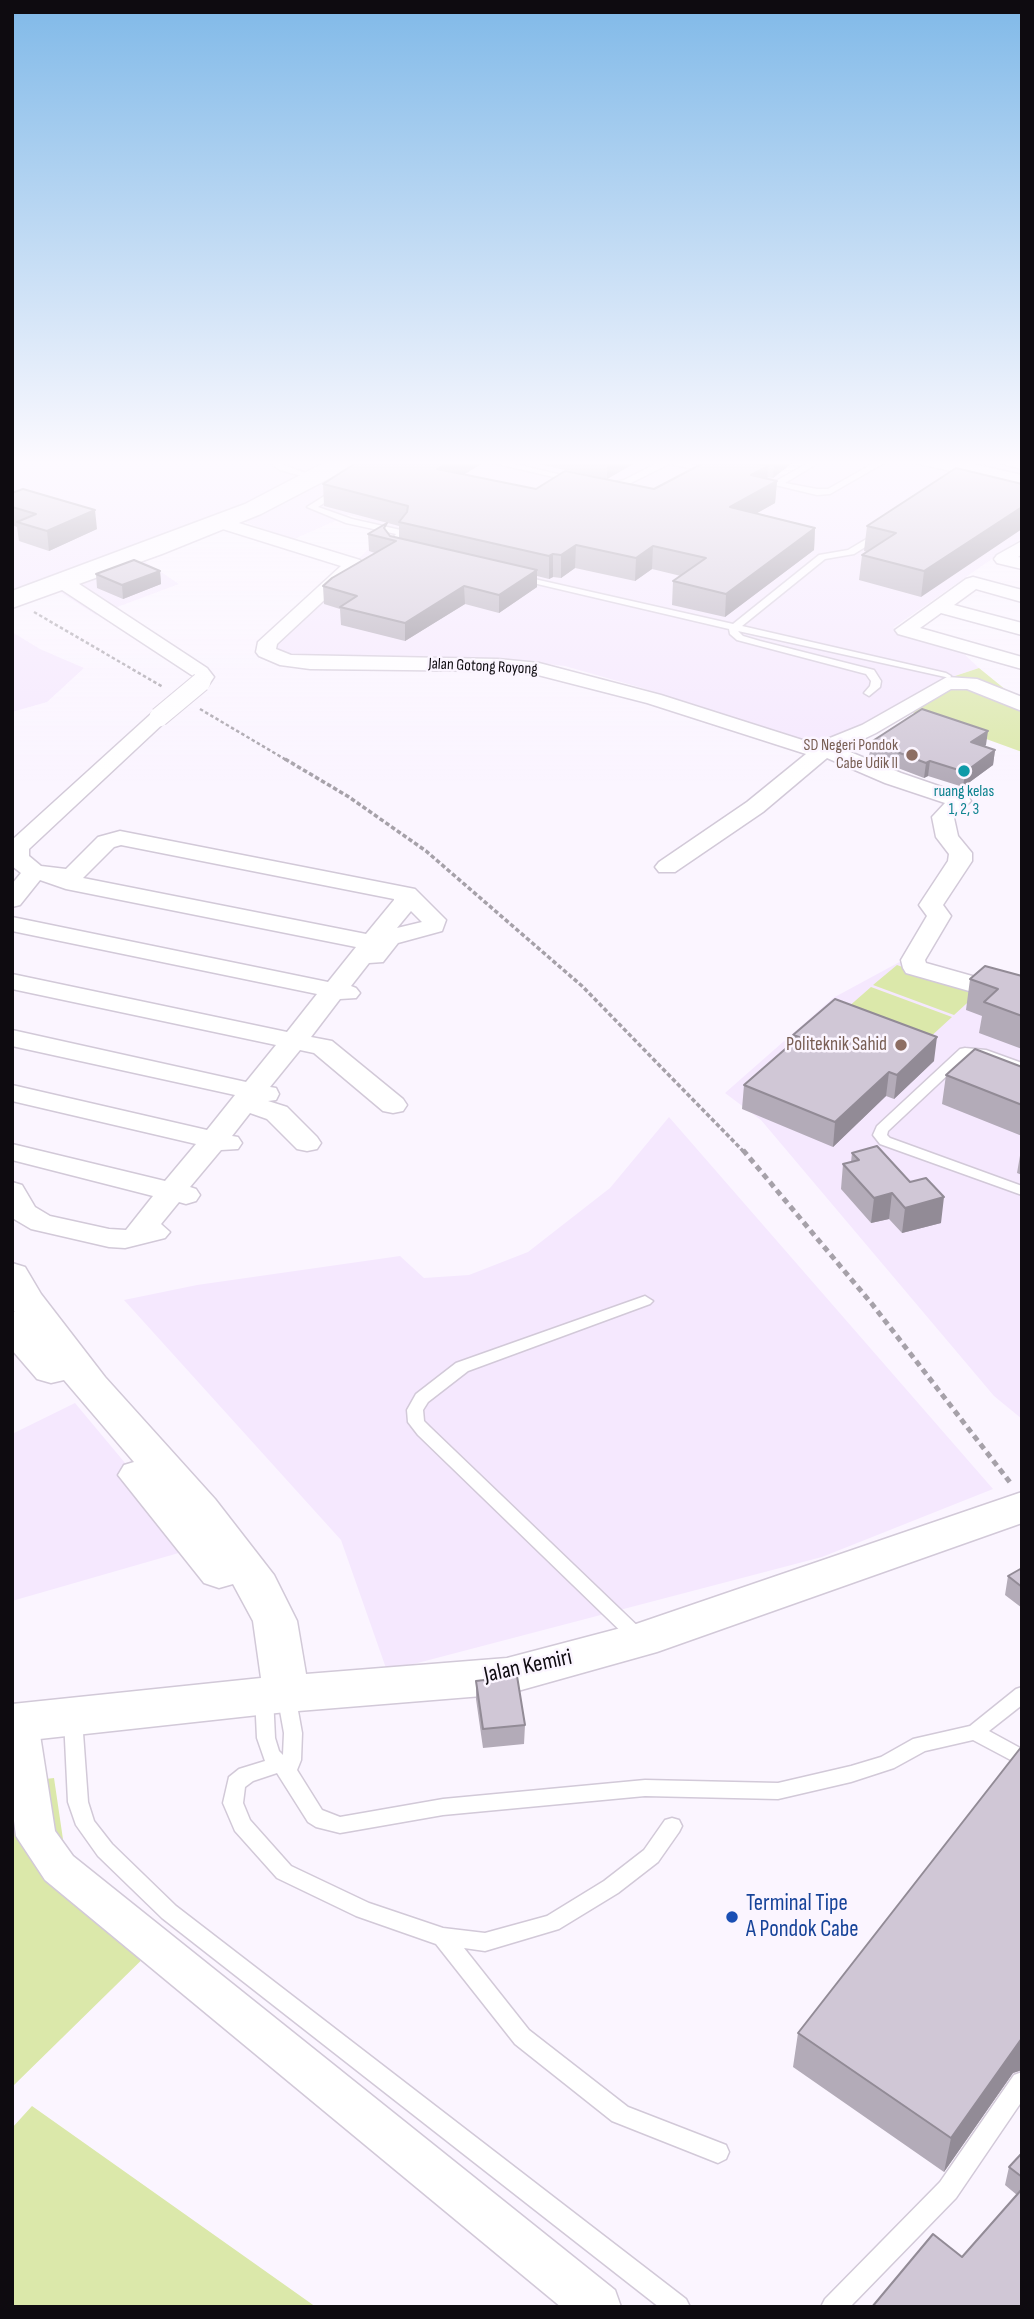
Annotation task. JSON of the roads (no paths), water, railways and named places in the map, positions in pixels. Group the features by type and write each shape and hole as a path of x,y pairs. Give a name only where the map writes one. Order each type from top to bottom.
{"highway":[{"path":"12,593 80,567"},
{"path":"13,600 101,567"}],"street":[{"name":"Jalan Gotong Royong","path":"350,567 268,642 266,652 272,656 310,663 498,665 539,669 654,699 807,749 825,749"},
{"path":"63,582 200,671 204,677 18,847 18,858 34,872 67,875"},
{"path":"1022,596 973,583 905,630 1022,663"},
{"path":"939,607 1022,629"},
{"path":"667,867 755,807 825,749 869,729 947,683 970,683 1022,705"},
{"path":"825,749 893,778 960,802 943,817 947,837 960,850 960,861 931,905 939,916 913,960 915,968 1022,998"},
{"path":"120,838 407,894 434,920 432,926 380,940 66,882 67,875 106,842 120,838"},
{"path":"12,900 34,872"},
{"path":"12,1191 24,1213 41,1223 109,1238 125,1239 137,1235 180,1194 259,1097 380,940 407,894"},
{"path":"12,924 340,992"},
{"path":"12,981 300,1041 330,1051 393,1105"},
{"path":"12,1038 259,1097 307,1143"},
{"path":"12,1093 221,1141"},
{"path":"12,1152 180,1194"},
{"path":"12,1275 25,1299 91,1387 200,1510 258,1587 275,1621 275,1695"},
{"path":"12,1324 242,1599 254,1622 275,1695"},
{"name":"Jalan Kemiri","path":"15,1723 73,1719 275,1695 507,1676 641,1640 1018,1497"},
{"path":"15,1723 36,1836 60,1868 387,2138 598,2307"}],"lane":[{"path":"734,628 809,567"},
{"path":"513,577 946,676"},
{"path":"734,628 733,632 740,638 870,673 876,681 875,687 869,693"},
{"path":"1022,1068 981,1053 965,1052 882,1129 880,1135 885,1141 1022,1191"},
{"path":"641,1640 424,1431 416,1422 415,1410 422,1398 462,1367 645,1301"},
{"path":"275,1695 266,1738 315,1816 340,1825 443,1808 645,1788 778,1791 887,1763 920,1744 975,1732 1022,1694"},
{"path":"275,1695 293,1733 285,1765"},
{"path":"73,1719 78,1802 86,1825 105,1850 169,1912 678,2307"},
{"path":"975,1732 1022,1758"},
{"path":"285,1765 246,1775 236,1783 233,1803 242,1825 284,1872 363,1910 443,1937 485,1942 552,1923 611,1887 651,1856 673,1826"},
{"path":"443,1937 522,2037 609,2106 620,2114 718,2152"},
{"path":"834,2307 948,2190 1022,2082"}],"place":[{"name":"SD Negeri Pondok Cabe Udik II","path":"912,755"},
{"name":"ruang kelas 1, 2, 3","path":"964,771"},
{"name":"Politeknik Sahid","path":"901,1045"},
{"name":"Terminal Tipe A Pondok Cabe","path":"732,1917"}]}
